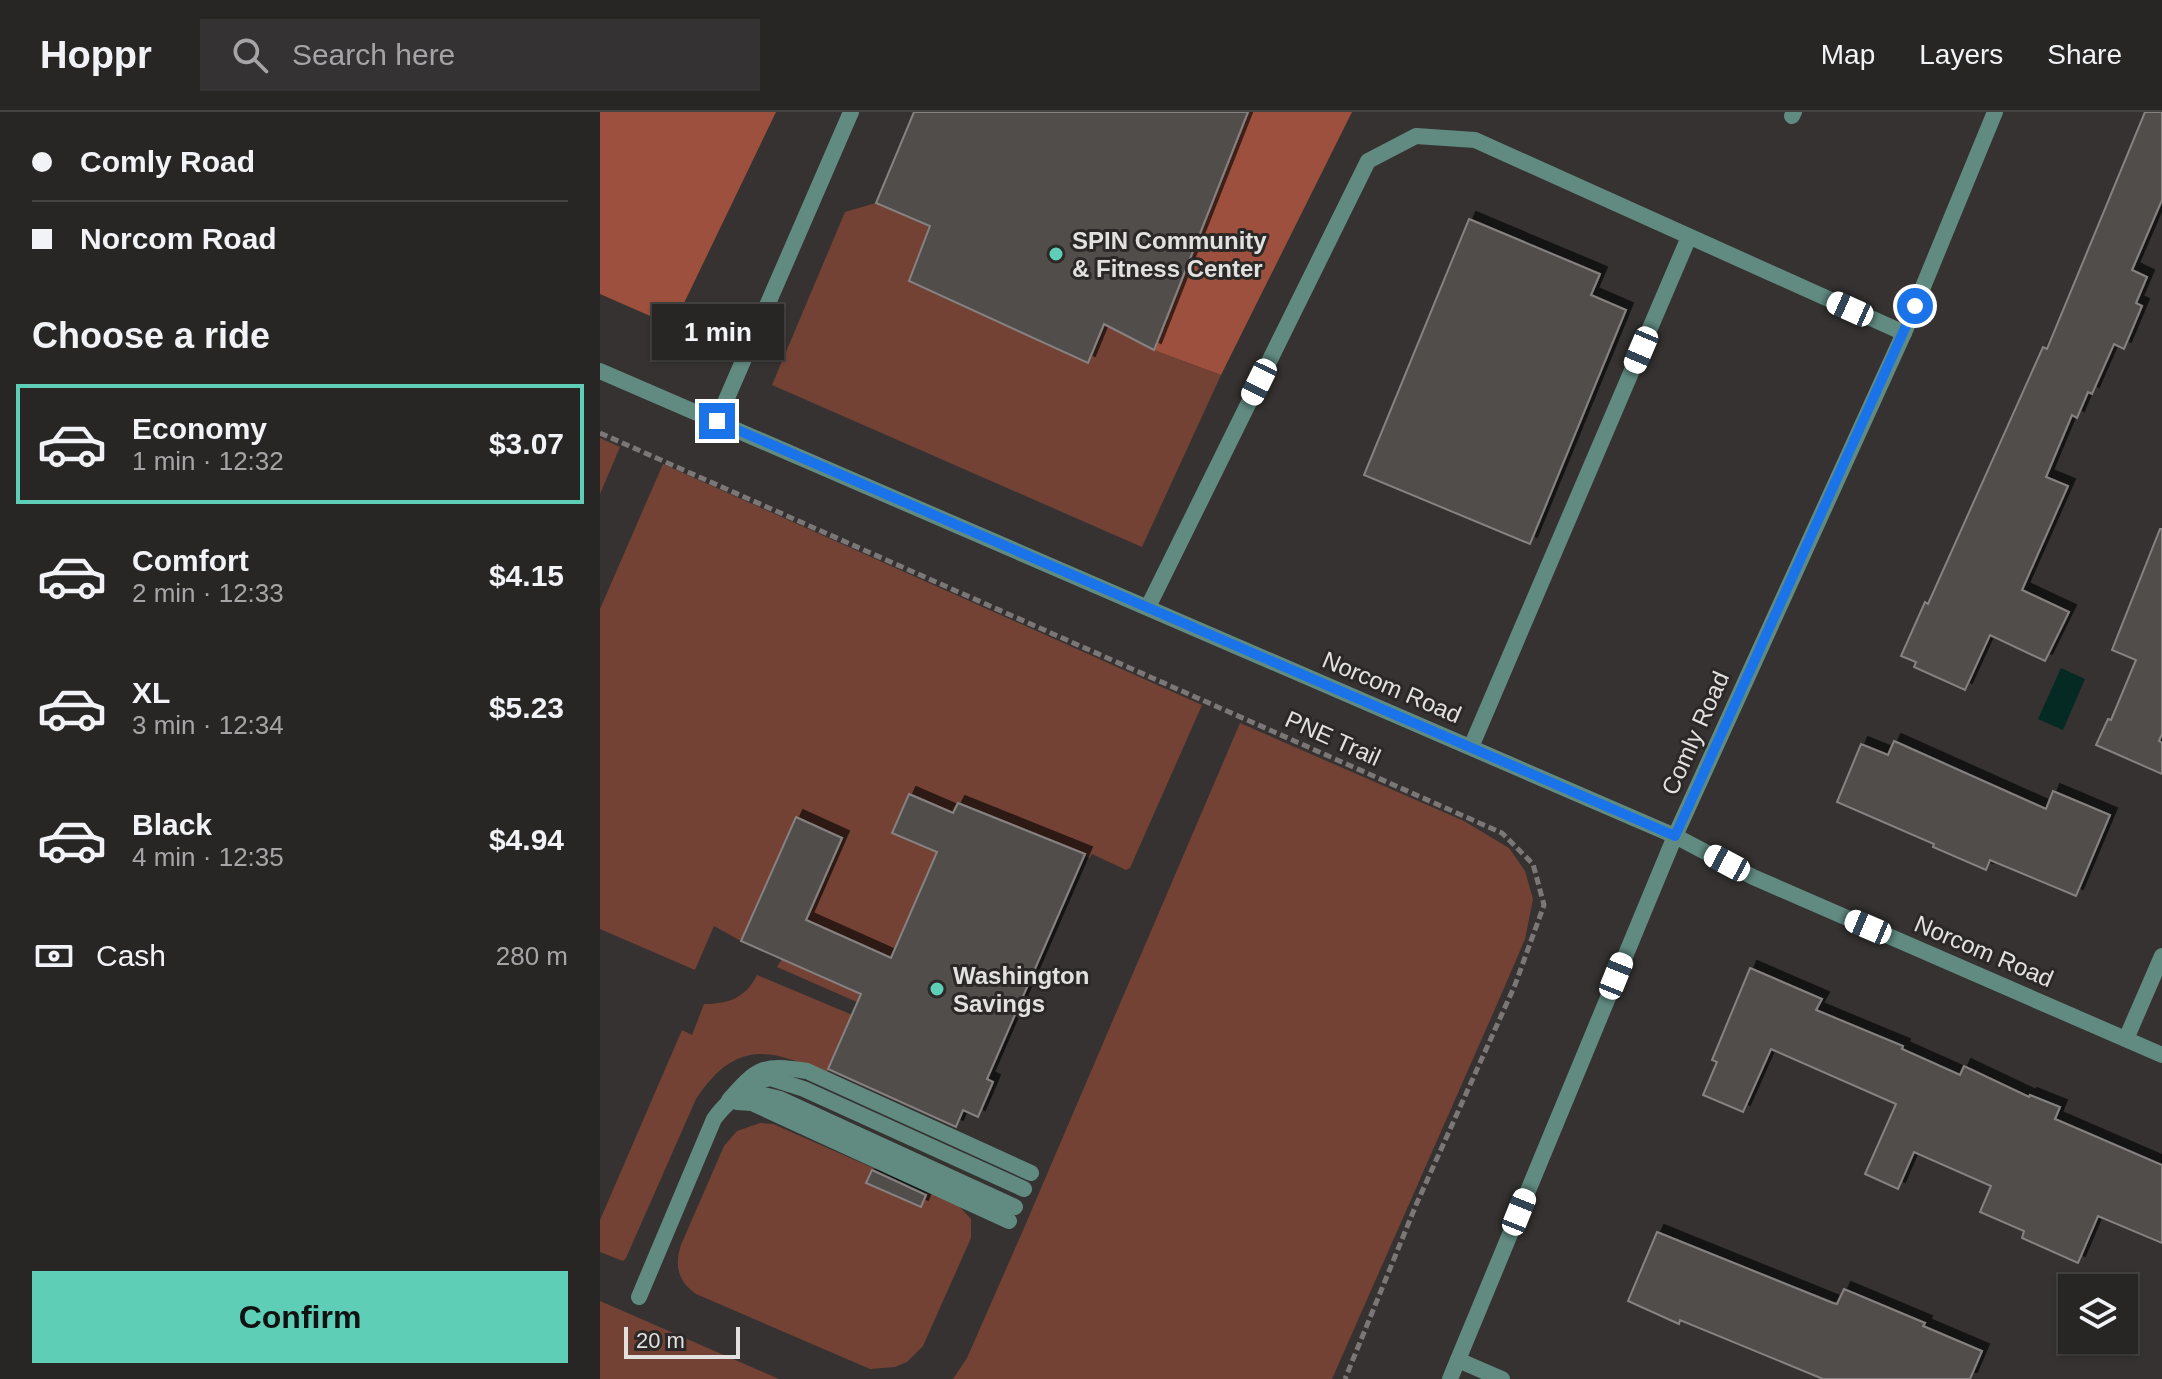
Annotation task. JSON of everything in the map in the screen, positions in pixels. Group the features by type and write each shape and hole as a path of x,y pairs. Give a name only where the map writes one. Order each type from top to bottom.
{"street":[{"path":"717,421 851,112"},
{"name":"Comly Road","path":"1450,1379 1675,836 1904,333 1995,112"},
{"path":"1148,607 1368,161 1416,136 1475,140 1904,333"},
{"path":"1471,747 1689,237"},
{"name":"Norcom Road","path":"600,371 1675,836 1753,877 2162,1055"},
{"path":"2126,1039 2162,956"},
{"path":"639,1297 714,1119 750,1075 776,1066 807,1071 1031,1173"},
{"path":"728,1101 751,1083 770,1078 804,1089 1024,1189"},
{"path":"728,1101 752,1092 780,1099 1012,1214"},
{"path":"1458,1360 1502,1379"}],"path":[{"name":"PNE Trail","path":"600,433 1502,833 1533,864 1544,905 1515,985 1416,1205 1345,1379"}],"shaded area":[{"path":"600,112 776,112 673,326 600,294"},
{"path":"1248,112 1352,112 1221,375 1154,350"},
{"path":"876,203 930,226 909,282 1087,363 1104,324 1154,350 1221,375 1142,547 772,385 845,212"},
{"path":"600,438 620,447 600,494"},
{"path":"663,464 1202,705 1130,868 1126,870 1092,854 1089,858 1025,828 1019,839 1007,824 959,803 953,813 909,794 892,833 937,852 891,958 806,920 796,817 741,941 714,926 695,970 600,929 600,609"},
{"path":"2061,668 2085,679 2063,730 2038,719"},
{"path":"1240,723 1464,821 1509,848 1525,871 1533,899 1525,939 1498,1002 1332,1379 953,1379 967,1358 1021,1235"},
{"path":"782,959 916,1019 898,1020 777,967"},
{"path":"757,975 893,1032 850,1021 826,1075 787,1058 770,1055 754,1054 724,1067 696,1099 626,1258 623,1261 600,1252 600,1220 682,1030 692,1035 704,1004 735,998 753,983"},
{"path":"760,1123 773,1124 873,1168 867,1184 920,1207 927,1192 957,1204 971,1219 971,1238 923,1346 907,1362 895,1367 870,1369 696,1294 681,1278 678,1260 681,1245 724,1146 737,1131"},
{"path":"600,1301 779,1379 600,1379"}],"building":[{"name":"SPIN Community & Fitness Center","path":"914,112 1248,112 1154,350 1104,324 1088,363 909,281 930,226 876,203"},
{"path":"2145,112 2162,112 2162,200 2132,270 2147,277 2136,303 2142,306 2124,349 2114,344 2092,394 2088,392 2077,418 2072,415 2046,477 2068,486 2022,590 2069,612 2045,661 1990,635 1965,690 1914,667 1916,662 1901,656 1925,602 1928,604 2043,347 2047,349"},
{"path":"1469,219 1600,274 1591,295 1626,310 1530,544 1364,475"},
{"path":"2160,529 2162,734 2159,741 2162,743 2162,774 2096,745 2108,719 2111,720 2136,660 2112,650"},
{"path":"1894,741 2046,809 2053,791 2110,815 2076,896 1990,860 1986,870 1837,802 1861,744 1888,755"},
{"name":"Washington Savings","path":"909,794 953,813 958,803 1085,854 987,1079 993,1082 978,1117 963,1110 956,1127 828,1069 861,994 741,941 796,817 842,838 806,920 891,958 937,852 892,833"},
{"path":"1750,968 1822,999 1816,1010 1903,1046 1902,1049 1960,1075 1964,1066 2029,1097 2060,1107 2055,1119 2162,1165 2162,1243 2098,1216 2078,1263 2022,1238 2024,1231 1980,1212 1991,1186 1914,1152 1898,1189 1865,1174 1896,1104 1771,1049 1743,1112 1703,1095 1717,1062 1712,1060"},
{"path":"872,1170 926,1195 921,1207 866,1183"},
{"path":"1657,1232 1833,1303 1837,1304 1844,1289 1982,1351 1970,1379 1823,1379 1680,1320 1679,1324 1628,1301"}],"place":[{"name":"SPIN Community & Fitness Center","path":"1056,254"},
{"name":"Washington Savings","path":"937,989"}],"route":[{"path":"717,421 1675,836 1915,306"}]}
